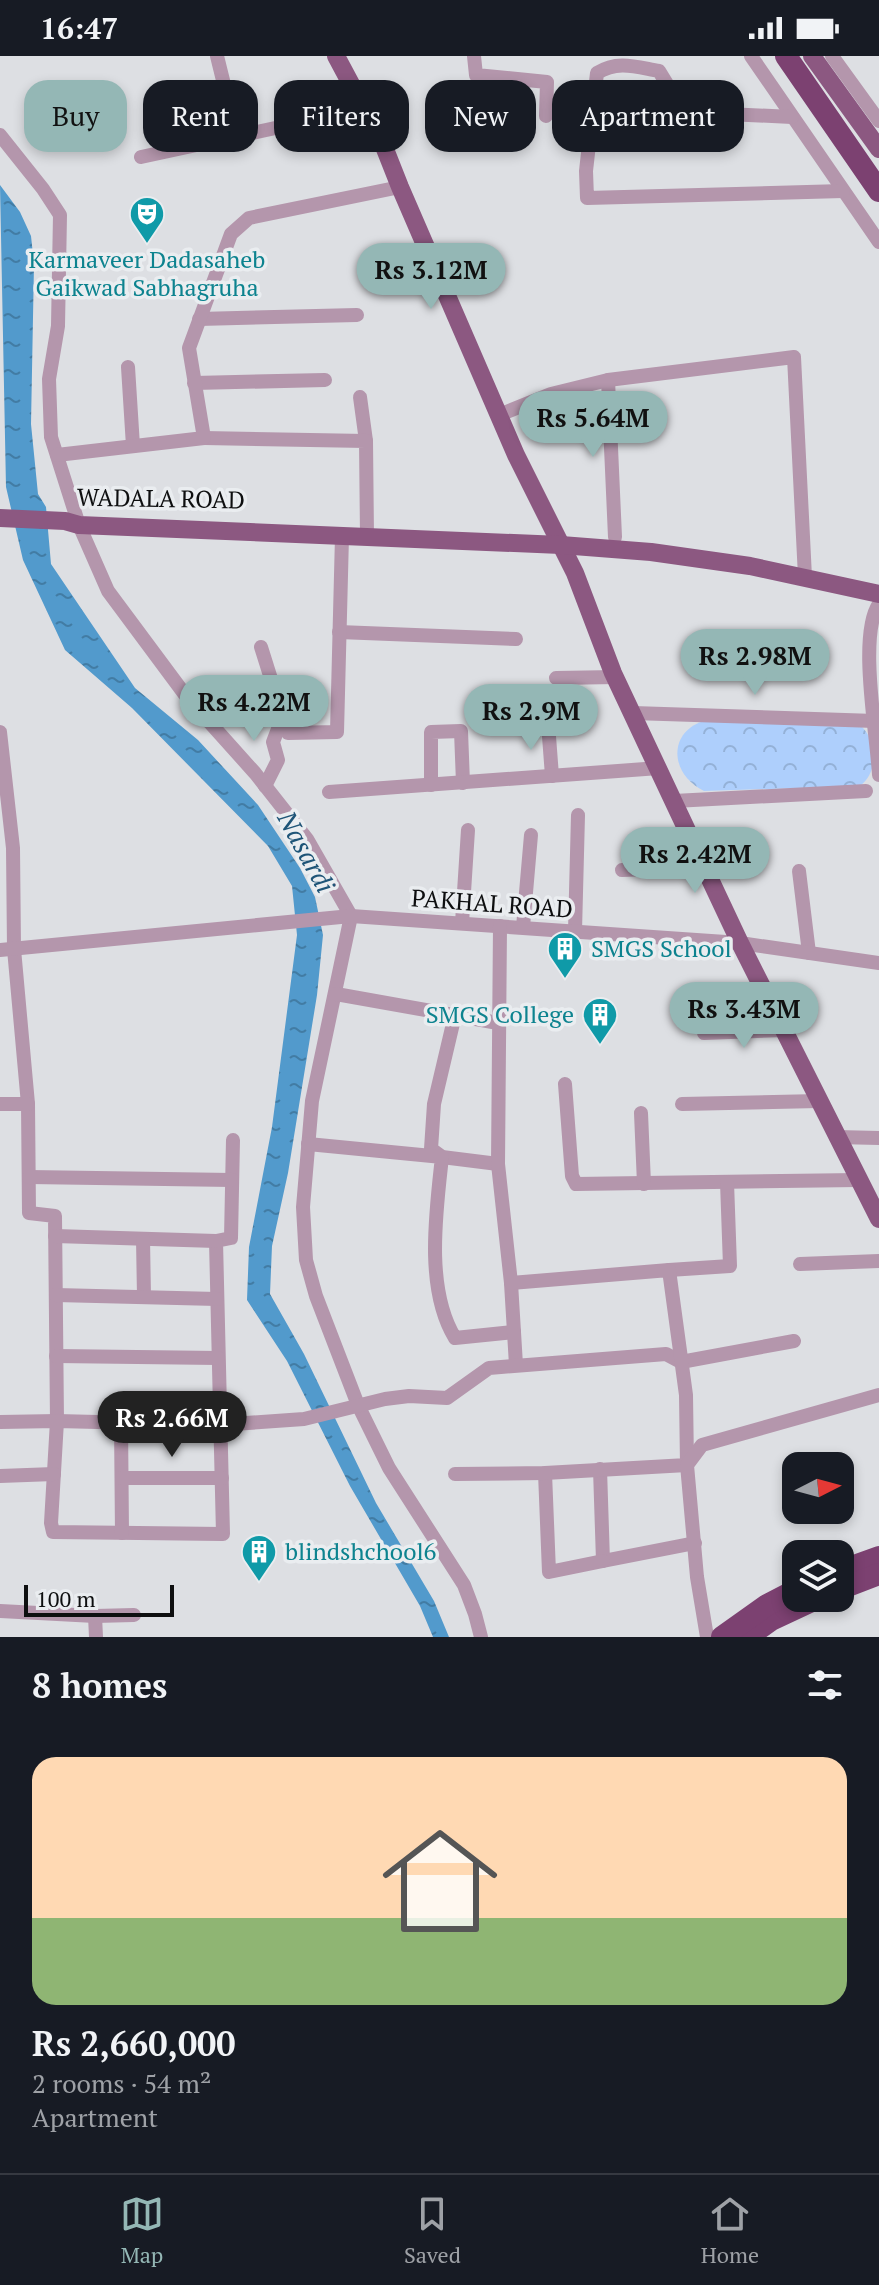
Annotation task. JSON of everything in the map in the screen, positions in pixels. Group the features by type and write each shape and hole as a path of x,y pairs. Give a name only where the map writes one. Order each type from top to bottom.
{"highway":[{"path":"786,56 879,191"},
{"path":"802,56 879,166"},
{"path":"854,1566 879,1557"},
{"path":"854,1584 879,1574"},
{"path":"722,1637 782,1597"},
{"path":"747,1637 788,1612"}],"main road":[{"path":"336,56 348,80"},
{"path":"774,56 879,204"},
{"path":"812,56 879,149"},
{"path":"386,152 499,415 575,573 616,677 740,943 879,1219"},
{"path":"0,518 74,521"},
{"name":"WADALA ROAD","path":"74,521 558,540 879,582"},
{"name":"WADALA ROAD","path":"74,521 342,536 367,532"},
{"name":"WADALA ROAD","path":"558,540 615,537 668,542 805,572 879,594"}],"street":[{"path":"217,56 223,80"},
{"path":"474,56 476,75 547,82 546,116"},
{"path":"751,56 879,242"},
{"path":"832,56 879,121"},
{"path":"596,80 597,73 622,64 659,71 664,80"},
{"path":"744,115 792,117"},
{"path":"0,135 60,215 58,326 49,379 51,437 74,521 108,591 186,696 307,839 346,917 336,994 312,1101 303,1207 306,1260 353,1407 464,1585 481,1637"},
{"path":"141,157 165,152"},
{"path":"588,152 587,198 843,191"},
{"path":"204,438 189,348 231,234 249,218 400,187"},
{"path":"199,319 357,315"},
{"path":"499,415 551,394 608,380 794,357 805,572"},
{"path":"128,367 133,446"},
{"path":"194,383 325,380"},
{"path":"608,380 615,537"},
{"path":"360,397 366,441 367,532"},
{"path":"57,455 204,438 366,441"},
{"path":"261,647 288,733 337,732 342,536"},
{"path":"879,604 869,630 879,775"},
{"path":"339,632 516,639"},
{"path":"556,678 616,677"},
{"path":"633,713 875,721"},
{"path":"265,786 278,760 273,742 283,716"},
{"path":"548,723 552,776"},
{"path":"431,785 431,732 461,731 463,783"},
{"path":"0,732 7,848 7,949 28,1104 29,1213 55,1216 57,1421 53,1532 223,1534 216,1241"},
{"path":"329,792 659,768"},
{"path":"674,801 866,791"},
{"path":"575,931 578,815"},
{"path":"462,923 468,830"},
{"path":"523,927 531,835"},
{"path":"622,870 705,867"},
{"path":"799,871 809,953"},
{"name":"PAKHAL ROAD","path":"7,949 346,917 740,943 879,963"},
{"path":"500,926 498,1164 516,1365"},
{"path":"336,994 498,1023"},
{"path":"442,1157 431,1149 434,1104 455,1015"},
{"path":"704,1033 783,1030"},
{"path":"565,1084 572,1176 576,1184 858,1180"},
{"path":"682,1104 819,1101"},
{"path":"0,1104 28,1104"},
{"path":"641,1113 644,1184"},
{"path":"836,1137 879,1138"},
{"path":"55,1236 216,1241 231,1238 233,1140"},
{"path":"308,1144 498,1164"},
{"path":"442,1157 434,1239 444,1319 455,1338 514,1332"},
{"path":"29,1177 232,1180"},
{"path":"511,1283 730,1266 727,1182"},
{"path":"143,1239 144,1297"},
{"path":"800,1264 879,1261"},
{"path":"669,1270 686,1395 687,1465 697,1577 707,1637"},
{"path":"56,1295 217,1299"},
{"path":"0,1422 219,1425 304,1419 409,1396 447,1398 489,1368 666,1354 681,1362 794,1341"},
{"path":"56,1356 218,1358"},
{"path":"687,1465 702,1445 879,1395"},
{"path":"121,1422 122,1533"},
{"path":"455,1474 545,1473 687,1465"},
{"path":"600,1469 603,1561"},
{"path":"545,1473 549,1572 695,1543"},
{"path":"0,1476 54,1474"},
{"path":"122,1478 222,1478"},
{"path":"0,1611 134,1615"},
{"path":"95,1616 96,1637"}],"green space":[{"path":"707,720 860,725 873,747 871,772 860,786 704,791 684,774 677,753 685,733"}],"water":[{"path":"0,185 20,212 31,236 34,264 31,424 38,494 46,507 51,564 135,688 198,740 258,805 300,868 315,897 323,935 317,995 288,1173 272,1246 270,1294 304,1354 376,1503 434,1601 449,1637 433,1637 420,1606 350,1486 287,1361 247,1300 249,1247 272,1127 297,935 292,886 268,846 132,708 65,650 23,560 6,487"}],"place":[{"name":"Karmaveer Dadasaheb Gaikwad Sabhagruha","path":"147,245"},
{"name":"SMGS School","path":"565,980"},
{"name":"SMGS College","path":"600,1046"},
{"name":"blindshchool6","path":"259,1583"}],"water label":[{"name":"Nasardi","path":"306,852"}]}
